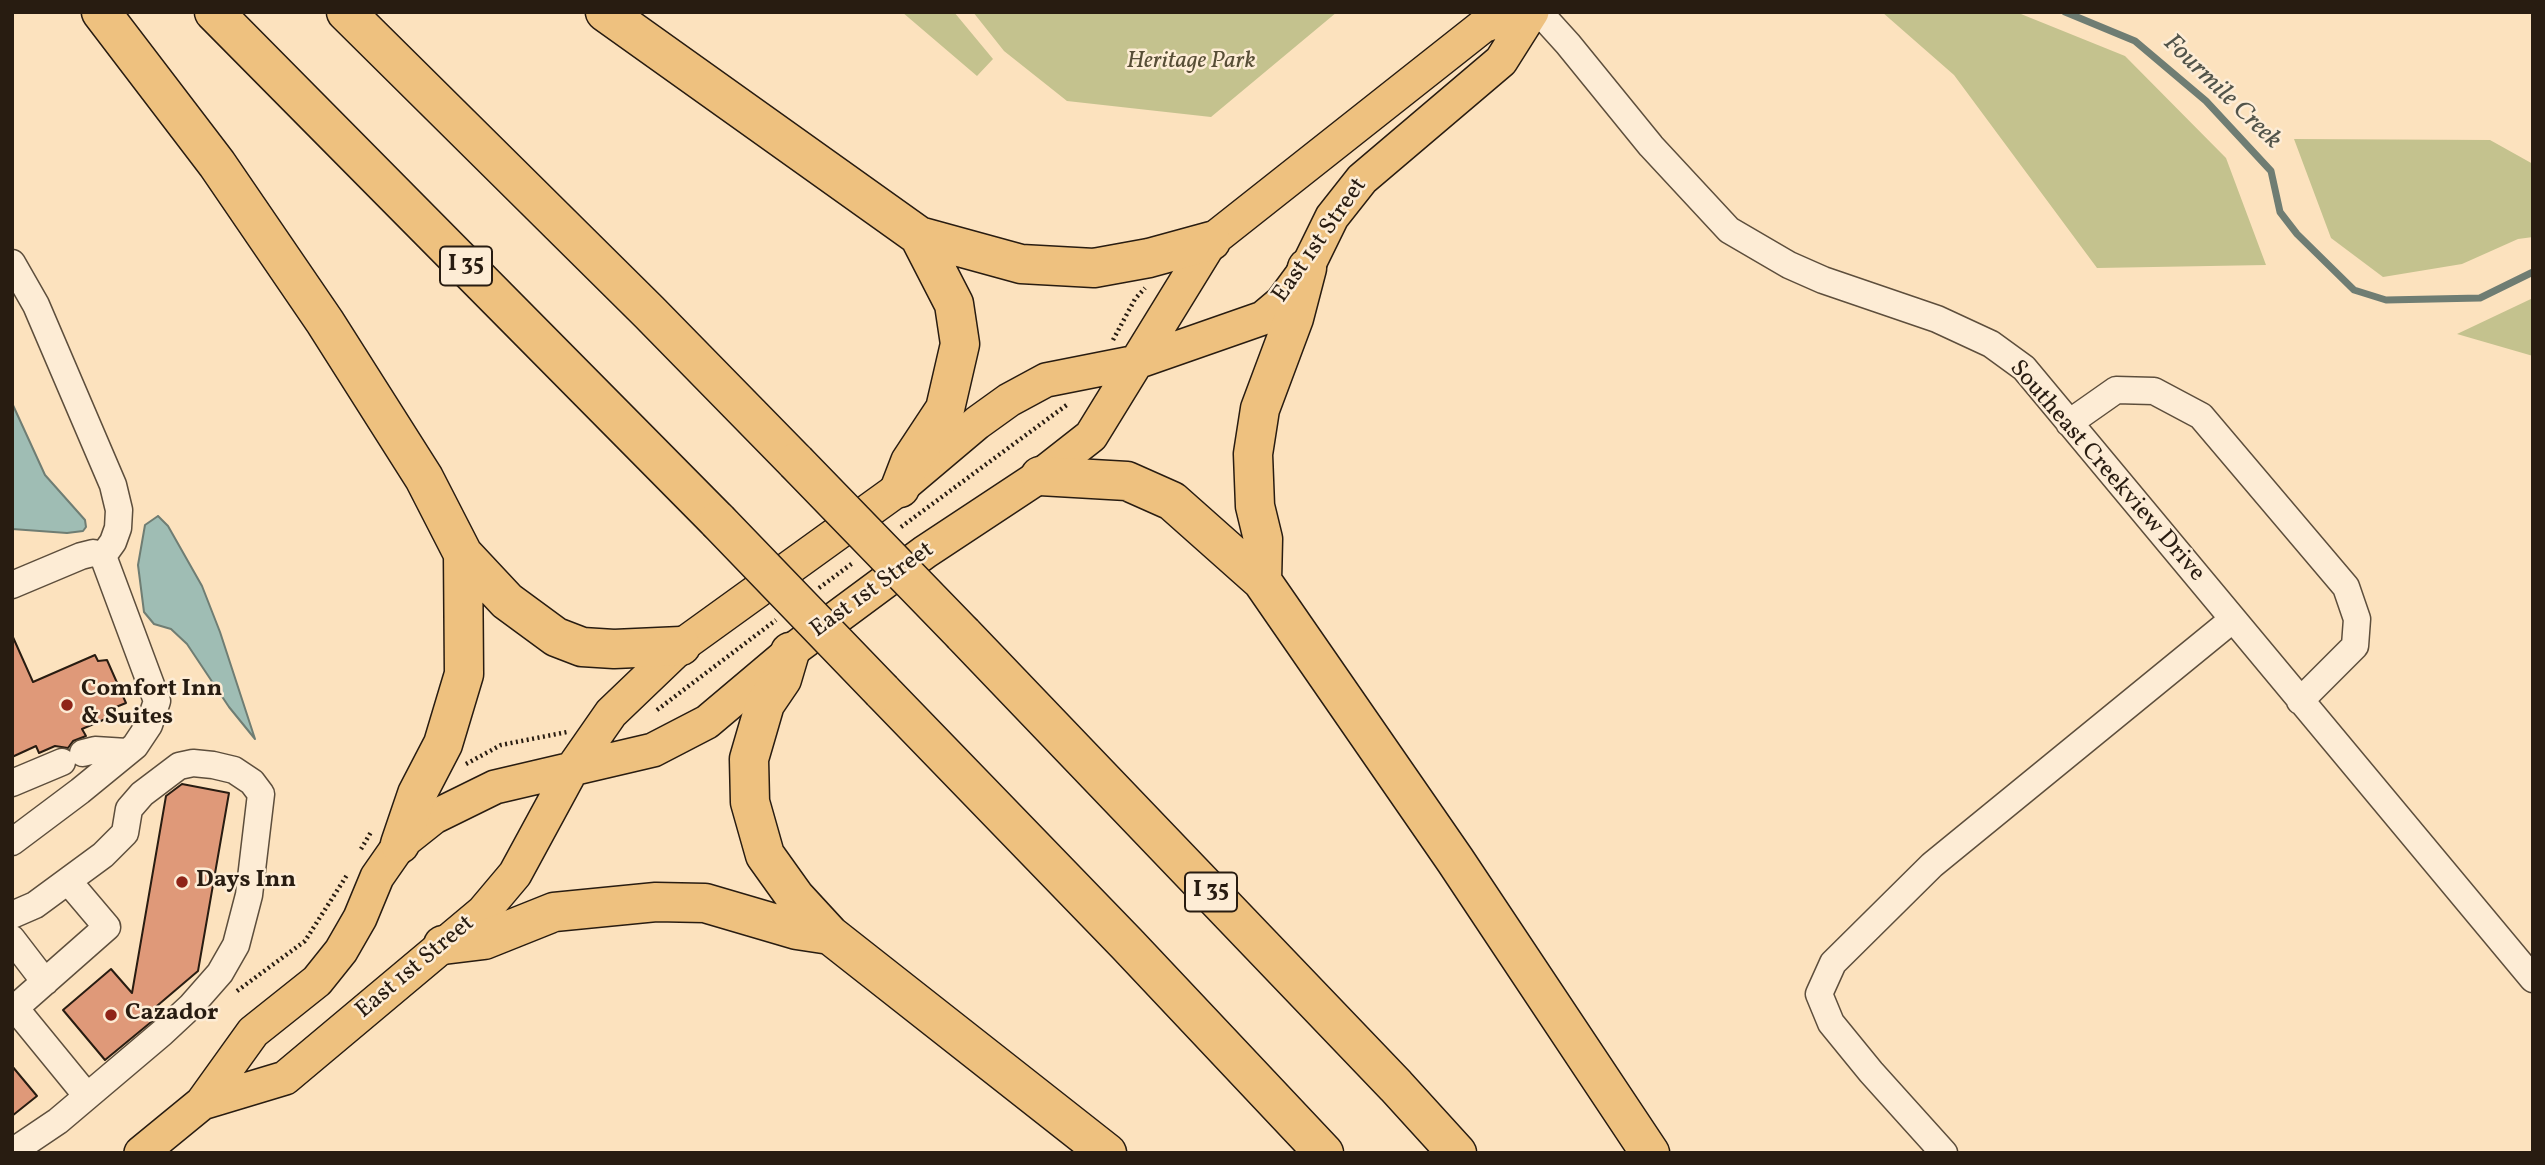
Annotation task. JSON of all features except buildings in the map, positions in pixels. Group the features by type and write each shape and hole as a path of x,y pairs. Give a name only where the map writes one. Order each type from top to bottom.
{"highway":[{"path":"101,12 217,164 325,322 424,478 463,554 507,601 556,637 582,647 614,649 681,646"},
{"name":"I 35","path":"214,12 718,521 1127,944 1324,1153"},
{"name":"I 35","path":"346,12 649,312 796,462 1387,1076 1457,1153"},
{"path":"605,12 919,236 1021,264 1094,268 1149,258 1211,241"},
{"path":"900,488 910,462 944,409 960,344 954,304 919,236"},
{"path":"1262,581 1263,539 1255,506 1253,454 1260,409 1294,317 1307,268"},
{"path":"1040,476 1127,481 1172,501 1262,581 1455,860 1650,1153"},
{"path":"400,844 417,794 443,744 464,674 463,554"},
{"path":"790,652 782,679 765,704 749,759 750,802 765,855 795,897 830,935 1107,1153"},
{"path":"443,945 484,940 554,912 656,902 705,903 797,930 830,935"}],"main road":[{"name":"East 1st Street","path":"141,1153 202,1103 253,1032 317,981 341,951 360,918 377,877 400,844 434,817 495,787 653,750 707,722 790,652 925,552 1040,476 1091,436 1211,241 1483,26 1522,12"},
{"name":"East 1st Street","path":"202,1103 285,1078 483,912 515,874 572,769 611,713 681,646 900,488 977,423 1009,400 1045,380 1137,362 1263,318 1282,302 1307,268 1332,217 1362,179 1501,61 1532,12"}],"street":[{"name":"Southeast Creekview Drive","path":"1539,12 1651,146 1730,230 1789,265 1823,280 1937,319 1991,345 2024,368 2533,979"},
{"path":"12,262 36,305 113,485 119,510 118,528 113,542 103,556"},
{"path":"2069,423 2116,390 2154,391 2201,416 2346,587 2357,619 2355,646 2300,701"},
{"path":"12,585 80,556 93,553 103,556"},
{"path":"12,842 127,752 149,726 157,701 103,556"},
{"path":"1944,1153 1831,1023 1819,994 1833,963 1932,865 2232,620"},
{"path":"12,783 95,750 127,752"},
{"path":"12,915 35,905 103,855 125,833 129,809 142,794 179,765 203,764 234,770 252,782 261,794 249,895 236,945 220,973 162,1033 58,1121 12,1152"},
{"path":"68,881 107,927 15,1008 87,1096"},
{"path":"12,939 45,982"}],"green space":[{"path":"902,12 954,12 993,59 977,76"},
{"name":"Heritage Park","path":"973,12 1337,12 1211,117 1067,101 1004,51"},
{"path":"1882,12 2016,12 2125,56 2226,158 2266,265 2097,268 1954,75"},
{"path":"2294,139 2490,140 2533,164 2533,237 2518,239 2462,264 2383,277 2331,238"},
{"path":"2533,298 2533,356 2457,334"}],"water":[{"path":"12,403 45,475 85,520 86,527 83,531 67,533 12,529"},
{"path":"158,516 168,526 202,586 255,739 229,707 187,644 171,629 154,624 144,612 138,565 145,525"}],"waterway":[{"name":"Fourmile Creek","path":"2065,12 2135,41 2206,101 2271,171 2280,212 2297,234 2354,290 2386,300 2480,298 2533,272"}],"place":[{"name":"Comfort Inn & Suites","path":"67,705"},
{"name":"Days Inn","path":"182,882"},
{"name":"Cazador","path":"111,1015"}]}
